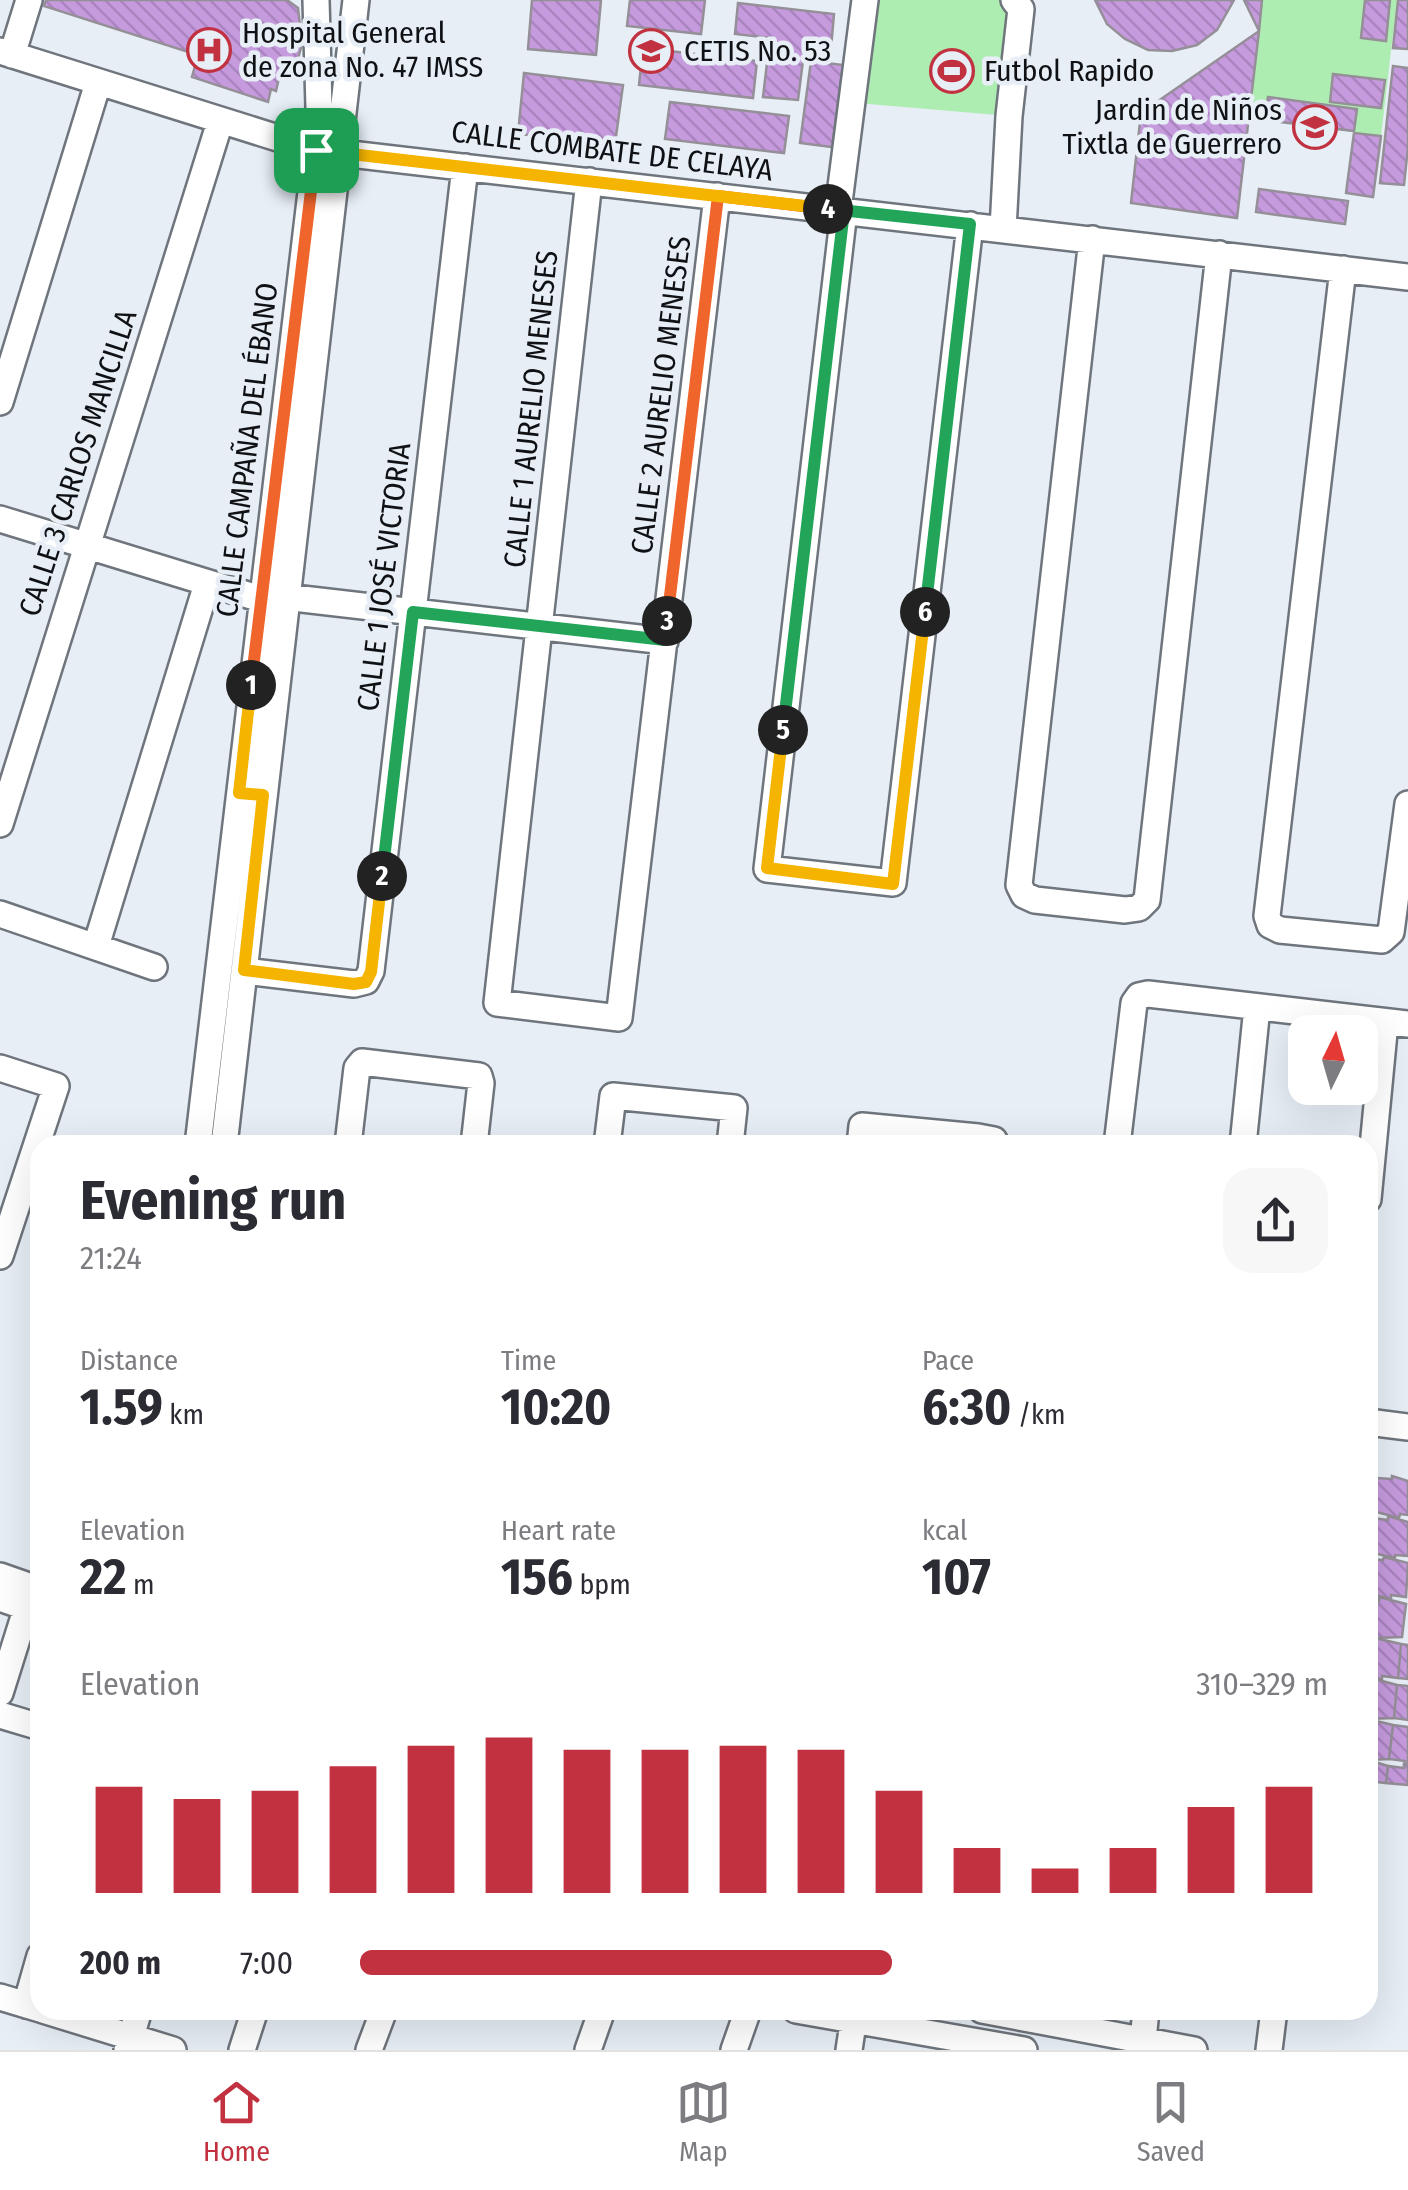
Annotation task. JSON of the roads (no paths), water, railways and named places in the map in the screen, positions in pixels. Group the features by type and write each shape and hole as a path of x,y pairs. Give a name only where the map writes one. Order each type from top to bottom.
{"street":[{"path":"6,53 29,0"},
{"name":"CALLE CAMPAÑA DEL ÉBANO","path":"316,0 319,108 326,151"},
{"name":"CALLE CAMPAÑA DEL ÉBANO","path":"200,1135 251,794 326,151 356,0"},
{"path":"865,0 767,868 893,884 970,224"},
{"path":"1003,229 1020,9 1014,0"},
{"name":"CALLE COMBATE DE CELAYA","path":"6,53 220,122 326,151 1408,276"},
{"path":"0,402 98,83"},
{"name":"CALLE 3 CARLOS MANCILLA","path":"0,824 220,122"},
{"name":"CALLE 1 JOSÉ VICTORIA","path":"244,970 354,984 366,982 371,972 465,167"},
{"name":"CALLE 1 AURELIO MENESES","path":"588,181 497,1002 619,1018"},
{"name":"CALLE 2 AURELIO MENESES","path":"619,1018 718,196"},
{"path":"1092,239 1019,885 1024,895 1035,900 1126,910 1139,908 1148,900 1219,254"},
{"path":"1343,268 1267,916 1270,925 1280,930 1382,940 1391,932 1408,804"},
{"path":"0,519 207,584 273,598 665,640"},
{"path":"96,946 207,584"},
{"name":"CALLE CAMPAÑA DEL ÉBANO","path":"225,1135 244,970 251,794"},
{"path":"0,914 154,967"},
{"path":"1118,1135 1134,1002 1148,994 1397,1023 1378,1138"},
{"path":"1244,1135 1257,1007"},
{"path":"349,1135 357,1068 362,1062 479,1076 475,1135"},
{"path":"0,1068 56,1086 40,1135"},
{"path":"608,1135 613,1096 734,1108 731,1135"},
{"path":"0,1256 30,1165"},
{"path":"1378,1423 1408,1427"},
{"path":"0,1576 30,1598"},
{"path":"0,1598 30,1602"},
{"path":"0,1694 17,1637 30,1614"},
{"path":"0,1715 30,1724"},
{"path":"0,1997 30,2006"},
{"path":"68,2020 128,2043 173,2050"},
{"path":"242,2050 252,2020"},
{"path":"369,2050 380,2020"},
{"path":"588,2050 598,2020"},
{"path":"734,2050 744,2020"},
{"path":"849,2050 853,2020"},
{"path":"876,2020 994,2047 1024,2050"},
{"path":"993,2020 994,2047"},
{"path":"1041,2050 1044,2020"},
{"path":"1060,2020 1194,2050"},
{"path":"1143,2040 1145,2020"},
{"path":"1269,2050 1273,2020"}],"place":[{"name":"Hospital General de zona No. 47 IMSS","path":"209,50"},
{"name":"CETIS No. 53","path":"651,51"},
{"name":"Futbol Rapido","path":"952,71"},
{"name":"Jardin de Niños Tixtla de Guerrero","path":"1315,127"}]}
